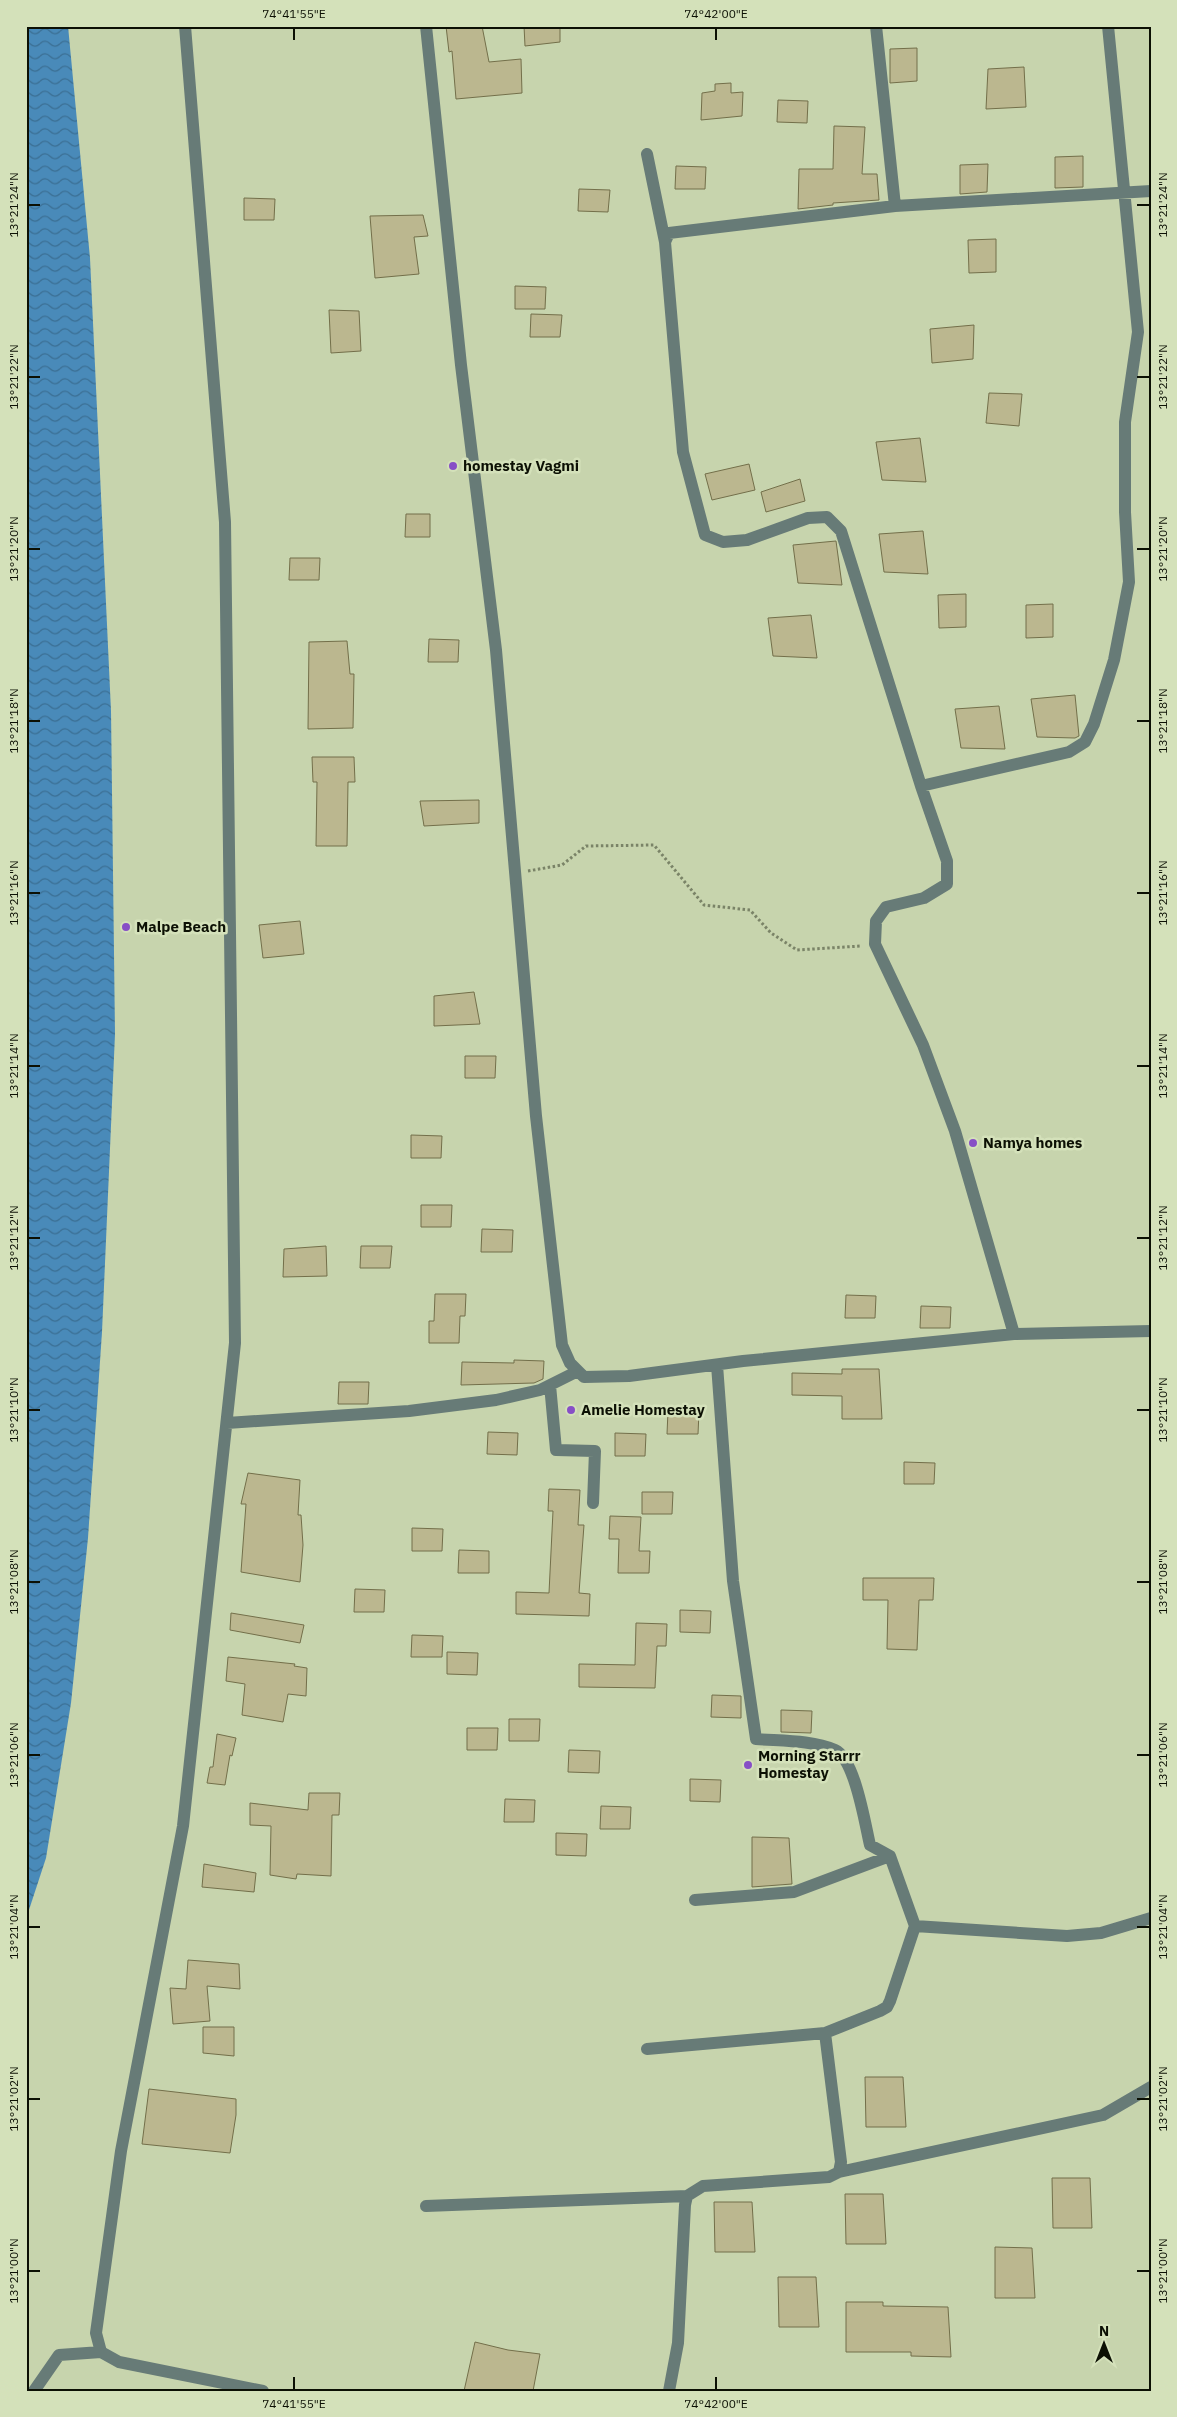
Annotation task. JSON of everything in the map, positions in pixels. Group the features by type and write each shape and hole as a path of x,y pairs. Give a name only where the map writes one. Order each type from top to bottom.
{"street":[{"path":"101,2352 96,2333 121,2151 183,1826 235,1343 225,522 185,26"},
{"path":"426,26 461,365 496,650 536,1116 562,1345 570,1363 584,1377 629,1376 717,1364 1014,1334 1151,1331"},
{"path":"876,26 895,206"},
{"path":"921,786 1069,752 1085,742 1094,724 1114,660 1129,582 1125,512 1125,422 1138,332 1108,26"},
{"path":"647,154 665,242 683,452 705,535 723,542 747,540 808,518 827,517 841,531 921,786 947,861 947,884 924,898 886,907 876,922 875,944 923,1045 955,1131 1014,1334"},
{"path":"665,242 669,233 895,206 1151,192"},
{"path":"647,2049 825,2033 886,2007 915,1926 890,1856 870,1845 850,1765 837,1750 806,1743 756,1739 733,1581 717,1364"},
{"path":"227,1423 409,1411 496,1400 540,1390 578,1371"},
{"path":"550,1385 556,1450 595,1451 593,1503"},
{"path":"695,1900 794,1892 890,1856"},
{"path":"915,1926 1067,1936 1101,1933 1151,1918"},
{"path":"825,2033 841,2162 840,2172"},
{"path":"426,2206 687,2196 704,2186 828,2177 840,2172 1103,2115 1151,2087"},
{"path":"669,2391 678,2343 687,2196"},
{"path":"34,2391 59,2355 101,2352 119,2362 263,2391"}],"path":[{"path":"515,873 562,865 586,846 654,845 704,905 750,910 771,933 797,950 875,944"}],"water":[{"path":"26,26 68,26 90,258 111,711 115,1034 102,1332 88,1538 71,1703 46,1858 26,1919"}],"building":[{"path":"446,26 482,26 489,62 521,59 522,93 456,99 452,51 449,52"},
{"path":"524,26 560,26 560,42 525,46"},
{"path":"917,48 917,81 890,83 890,49"},
{"path":"1024,67 1026,107 986,109 988,69"},
{"path":"731,83 731,93 743,92 742,116 701,120 702,93 715,91 715,84"},
{"path":"778,100 808,101 807,123 777,122"},
{"path":"834,126 865,127 862,174 877,174 879,200 833,203 833,205 798,209 799,169 833,169"},
{"path":"1083,156 1083,187 1055,188 1055,157"},
{"path":"988,164 987,192 960,194 960,165"},
{"path":"676,166 706,167 705,189 675,189"},
{"path":"579,189 610,190 608,212 578,211"},
{"path":"244,198 275,199 274,220 244,220"},
{"path":"423,215 428,236 414,237 419,274 375,278 370,216"},
{"path":"996,239 996,272 969,273 968,240"},
{"path":"515,286 546,287 545,309 515,309"},
{"path":"329,310 359,311 361,351 331,353"},
{"path":"531,314 562,315 560,337 530,337"},
{"path":"974,325 973,359 932,363 930,329"},
{"path":"989,393 1022,394 1019,426 986,423"},
{"path":"920,438 926,482 882,480 876,442"},
{"path":"749,464 755,490 712,500 705,474"},
{"path":"800,479 805,501 766,512 761,492"},
{"path":"406,514 430,514 430,537 405,537"},
{"path":"923,531 928,574 884,572 879,534"},
{"path":"836,541 842,585 798,583 793,545"},
{"path":"290,558 320,558 319,580 289,580"},
{"path":"966,594 966,627 939,628 938,595"},
{"path":"1053,604 1053,637 1026,638 1026,605"},
{"path":"811,615 817,658 773,656 768,618"},
{"path":"429,639 459,640 458,662 428,662"},
{"path":"347,641 350,674 354,674 353,728 308,729 309,642"},
{"path":"1075,695 1079,736 1075,738 1037,737 1031,699"},
{"path":"999,706 1005,749 961,748 955,709"},
{"path":"312,757 354,757 355,782 348,782 347,846 316,846 317,782 313,782"},
{"path":"479,800 479,823 424,826 420,801"},
{"path":"300,921 304,954 263,958 259,925"},
{"path":"474,992 480,1024 434,1026 434,996"},
{"path":"465,1056 496,1056 495,1078 465,1078"},
{"path":"411,1135 442,1136 441,1158 411,1158"},
{"path":"421,1205 452,1205 451,1227 421,1227"},
{"path":"482,1229 513,1230 512,1252 481,1252"},
{"path":"326,1246 327,1276 283,1277 284,1249"},
{"path":"361,1246 392,1246 390,1268 360,1268"},
{"path":"435,1294 466,1294 465,1316 460,1316 459,1343 429,1343 429,1321 434,1321"},
{"path":"846,1295 876,1296 875,1318 845,1318"},
{"path":"921,1306 951,1307 950,1328 920,1328"},
{"path":"514,1360 544,1361 543,1379 534,1383 461,1385 462,1362 514,1363"},
{"path":"842,1369 879,1369 882,1419 842,1419 842,1396 792,1395 792,1373 842,1374"},
{"path":"339,1382 369,1382 368,1404 338,1404"},
{"path":"668,1411 699,1412 698,1434 667,1434"},
{"path":"488,1432 518,1433 517,1455 487,1454"},
{"path":"615,1433 646,1434 645,1456 615,1456"},
{"path":"904,1462 935,1463 934,1484 904,1484"},
{"path":"248,1473 300,1480 298,1515 301,1515 303,1545 300,1582 241,1572 246,1504 241,1504"},
{"path":"549,1489 580,1490 578,1525 584,1525 579,1593 590,1594 589,1616 516,1614 516,1592 549,1593 553,1511 548,1511"},
{"path":"642,1492 673,1492 672,1514 642,1514"},
{"path":"610,1516 641,1517 639,1551 650,1551 649,1573 618,1573 619,1539 609,1539"},
{"path":"412,1528 443,1529 442,1551 412,1551"},
{"path":"459,1550 489,1551 489,1573 458,1573"},
{"path":"863,1578 934,1578 933,1600 919,1600 917,1650 887,1649 888,1600 863,1600"},
{"path":"355,1589 385,1590 384,1612 354,1612"},
{"path":"680,1610 711,1611 710,1633 680,1632"},
{"path":"231,1613 304,1625 300,1643 230,1630"},
{"path":"636,1623 667,1624 666,1646 657,1646 655,1688 579,1687 579,1664 635,1665"},
{"path":"412,1635 443,1636 442,1657 411,1657"},
{"path":"447,1652 478,1653 477,1675 447,1674"},
{"path":"228,1657 295,1664 294,1666 307,1668 306,1696 288,1694 283,1722 242,1715 245,1684 226,1681"},
{"path":"712,1695 741,1696 741,1718 711,1717"},
{"path":"781,1710 812,1711 811,1733 781,1732"},
{"path":"509,1719 540,1719 539,1741 509,1741"},
{"path":"467,1728 498,1728 497,1750 467,1750"},
{"path":"217,1734 236,1738 232,1756 230,1755 225,1785 207,1783 210,1767 213,1767"},
{"path":"569,1750 600,1751 599,1773 568,1772"},
{"path":"690,1779 721,1780 720,1802 690,1801"},
{"path":"309,1793 340,1793 339,1815 332,1815 331,1876 297,1874 296,1879 270,1875 271,1826 250,1825 250,1803 308,1810"},
{"path":"505,1799 535,1800 534,1822 504,1822"},
{"path":"601,1806 631,1807 630,1829 600,1829"},
{"path":"556,1833 587,1834 586,1856 556,1855"},
{"path":"752,1837 789,1838 792,1884 752,1887"},
{"path":"204,1864 256,1873 254,1892 202,1887"},
{"path":"188,1960 239,1964 240,1989 207,1986 210,2021 173,2024 170,1988 186,1989"},
{"path":"203,2027 234,2027 234,2056 203,2053"},
{"path":"865,2077 903,2077 906,2127 866,2127"},
{"path":"149,2089 236,2099 236,2115 230,2153 142,2144"},
{"path":"1052,2178 1090,2178 1092,2228 1053,2228"},
{"path":"845,2194 883,2194 886,2244 846,2244"},
{"path":"714,2202 752,2202 755,2252 715,2252"},
{"path":"995,2247 1032,2248 1035,2298 995,2298"},
{"path":"778,2277 816,2277 819,2327 779,2327"},
{"path":"846,2302 883,2302 883,2306 948,2307 951,2357 911,2356 911,2352 846,2352"},
{"path":"475,2342 508,2350 540,2354 533,2391 464,2391"}],"place":[{"name":"homestay Vagmi","path":"453,466"},
{"name":"Malpe Beach","path":"126,927"},
{"name":"Namya homes","path":"973,1143"},
{"name":"Amelie Homestay","path":"571,1410"},
{"name":"Morning Starrr Homestay","path":"748,1765"}]}
